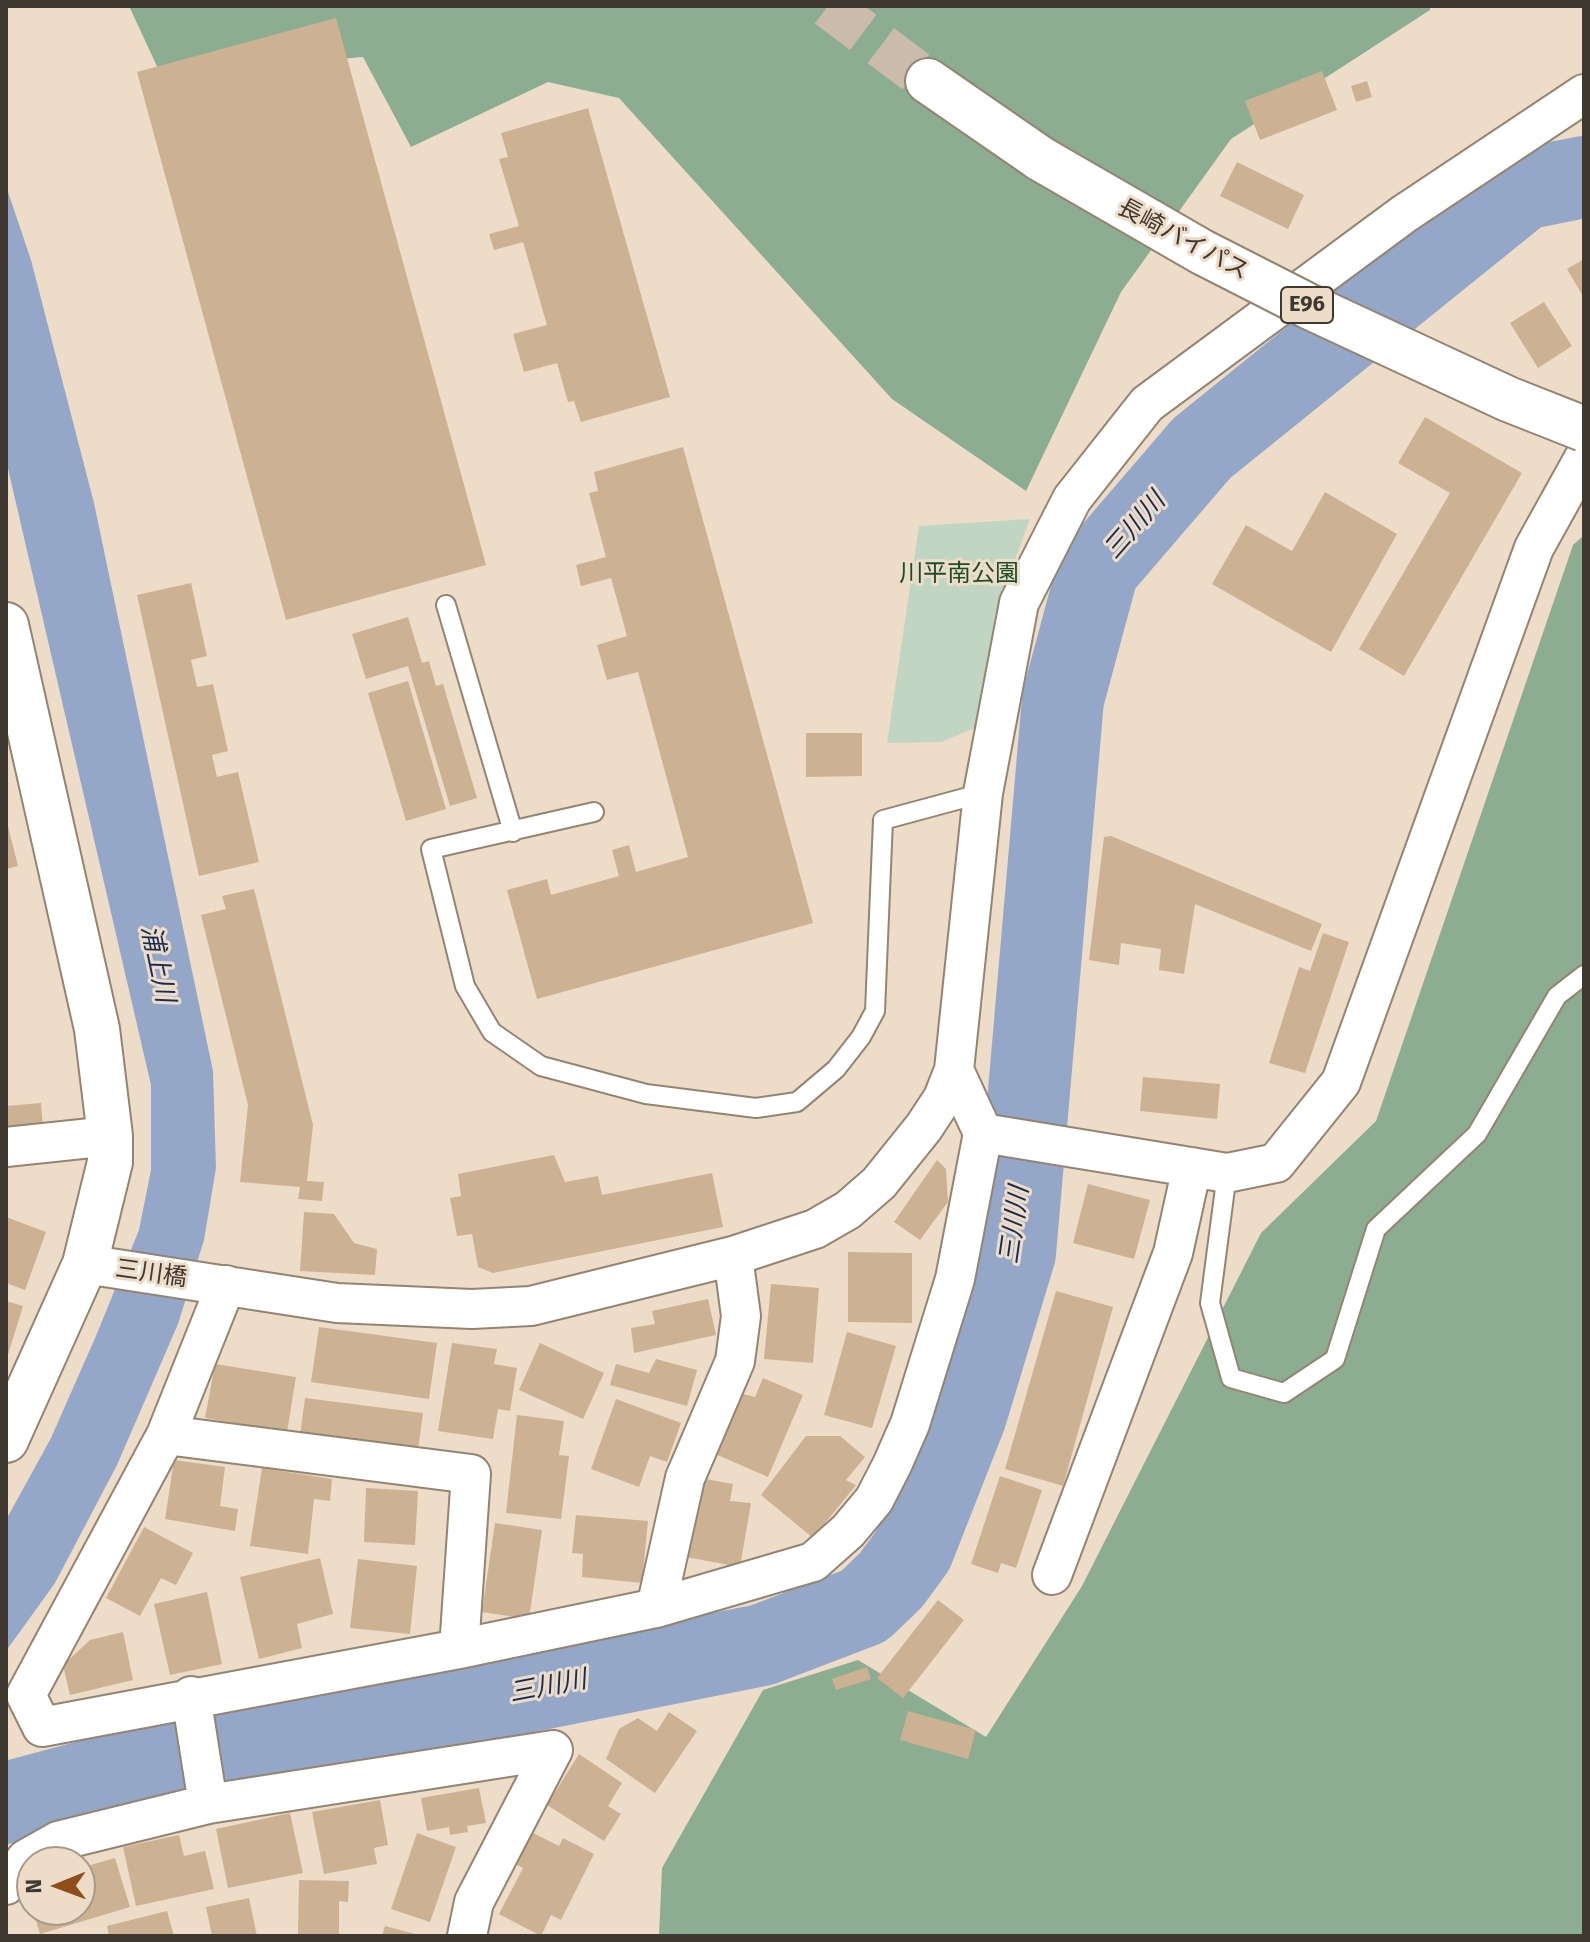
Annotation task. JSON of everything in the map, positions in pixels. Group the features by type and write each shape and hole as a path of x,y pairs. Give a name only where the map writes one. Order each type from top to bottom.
{"main road":[{"name":"長崎バイパス","path":"928,81 1041,159 1189,244 1308,306 1508,399 1584,429"},
{"path":"6,1440 85,1264 110,1162 110,1136 97,1029 10,651"}],"street":[{"path":"222,1284 166,1435 26,1695 42,1727 191,1696 459,1649 656,1608 813,1562 848,1531 874,1500 910,1424 955,1279 983,1133 954,1070 983,793 1019,603 1072,499 1147,404 1404,214 1584,94"},
{"path":"983,1133 1210,1170 1276,1163 1341,1082 1534,548 1584,458"},
{"name":"三川橋","path":"85,1264 337,1303 472,1309 531,1306 733,1256 815,1229 848,1210 879,1183 924,1127 943,1098 954,1070"},
{"path":"6,1147 110,1136"},
{"path":"1052,1575 1173,1253 1210,1170"},
{"path":"656,1608 685,1478 735,1361 741,1316 733,1256"},
{"path":"166,1435 471,1474 459,1649"},
{"path":"191,1696 208,1804"},
{"path":"6,1885 26,1859 58,1841 208,1804 553,1750 474,1902 467,1936"}],"lane":[{"path":"446,605 513,832"},
{"path":"594,812 431,849 465,986 492,1032 541,1066 646,1094 756,1108 797,1102 836,1069 861,1037 875,1011 883,820 983,793"},
{"path":"1210,1170 1210,1303 1231,1378 1284,1393 1335,1359 1376,1229 1477,1134 1557,996 1584,975"}],"green space":[{"path":"129,6 1430,6 1430,10 1231,139 1121,292 1026,491 892,399 619,98 548,82 411,147 363,57 161,75"},
{"name":"川平南公園","path":"1030,519 995,614 979,726 941,742 887,743 919,526"},
{"path":"1584,535 1584,1936 659,1936 662,1868 763,1690 858,1660 986,1737 1082,1586 1261,1233 1376,1121 1573,545"}],"water":[{"name":"浦上川","path":"6,186 31,260 94,503 213,1071 216,1168 204,1240 178,1324 117,1465 55,1583 6,1651 6,1520 51,1438 139,1230 151,1170 151,1085 6,460"}],"building":[{"path":"336,18 486,565 286,620 137,72"},
{"path":"1322,71 1337,110 1260,140 1245,101"},
{"path":"1367,81 1372,97 1356,102 1351,86"},
{"path":"588,108 670,397 581,422 574,401 568,402 557,363 524,372 513,334 547,325 523,242 494,250 489,234 519,226 499,159 508,157 501,133"},
{"path":"1237,162 1304,195 1288,229 1220,196"},
{"path":"1584,259 1584,298 1567,269"},
{"path":"1544,302 1572,346 1538,368 1510,323"},
{"path":"1425,417 1522,473 1404,676 1359,649 1450,493 1398,463"},
{"path":"683,447 813,923 537,999 507,890 547,879 551,895 619,876 612,850 629,845 636,872 688,857 638,672 607,680 597,645 627,636 611,578 581,586 576,565 606,557 589,493 598,491 594,472"},
{"path":"1325,492 1397,534 1331,652 1212,584 1246,525 1292,551"},
{"path":"191,583 207,656 191,660 197,687 213,684 228,751 212,755 217,777 238,772 259,862 199,876 137,595"},
{"path":"408,617 422,663 429,661 436,686 443,684 477,798 450,806 408,666 366,679 352,634"},
{"path":"408,681 446,809 406,821 368,693"},
{"path":"806,733 862,733 862,776 806,777"},
{"path":"6,818 18,866 6,869"},
{"path":"1111,836 1322,924 1311,951 1195,904 1184,974 1159,970 1161,949 1121,943 1119,965 1089,960 1104,837"},
{"path":"254,889 313,1125 307,1181 324,1182 322,1201 298,1199 300,1187 240,1182 248,1105 201,915 226,909 222,896"},
{"path":"1323,933 1349,942 1305,1073 1269,1063 1299,967 1310,971"},
{"path":"1143,1077 1220,1084 1217,1119 1140,1111"},
{"path":"41,1103 43,1129 6,1132 6,1106"},
{"path":"554,1155 565,1182 598,1176 602,1195 712,1173 723,1227 493,1273 478,1267 472,1234 457,1236 450,1198 461,1196 458,1174"},
{"path":"937,1160 946,1169 948,1202 920,1240 894,1222"},
{"path":"1088,1184 1150,1200 1134,1259 1073,1243"},
{"path":"304,1212 334,1214 354,1243 377,1249 375,1275 300,1271"},
{"path":"6,1217 46,1232 25,1290 6,1283"},
{"path":"848,1252 912,1253 912,1323 848,1322"},
{"path":"771,1284 819,1288 813,1363 764,1359"},
{"path":"1056,1291 1113,1307 1063,1486 1005,1469"},
{"path":"708,1299 716,1335 634,1353 631,1328 655,1324 652,1311"},
{"path":"6,1301 23,1306 7,1358 6,1358"},
{"path":"319,1327 437,1343 429,1399 311,1382"},
{"path":"847,1332 896,1346 872,1428 824,1415"},
{"path":"452,1343 497,1349 494,1364 517,1368 510,1411 498,1409 493,1439 438,1431"},
{"path":"540,1343 604,1373 583,1419 519,1390"},
{"path":"656,1359 697,1370 687,1406 610,1385 616,1364 649,1373"},
{"path":"215,1364 296,1377 287,1432 205,1418"},
{"path":"763,1378 803,1395 768,1477 713,1453 739,1393 755,1397"},
{"path":"305,1398 423,1413 418,1450 300,1435"},
{"path":"616,1399 681,1423 667,1462 650,1456 639,1487 591,1469"},
{"path":"517,1415 564,1421 559,1455 569,1456 561,1519 506,1513"},
{"path":"806,1436 840,1436 865,1457 846,1480 856,1485 813,1538 761,1495"},
{"path":"174,1460 225,1467 220,1506 238,1509 235,1531 165,1519"},
{"path":"262,1468 332,1479 330,1501 314,1499 308,1554 250,1546"},
{"path":"1000,1476 1042,1490 1016,1568 1001,1563 998,1573 971,1564"},
{"path":"700,1478 733,1484 730,1501 751,1503 740,1567 686,1557"},
{"path":"366,1488 418,1491 415,1545 364,1542"},
{"path":"576,1515 648,1521 642,1583 582,1577 583,1554 572,1553"},
{"path":"495,1523 542,1530 529,1619 482,1612"},
{"path":"144,1527 193,1553 176,1585 161,1578 140,1616 106,1598"},
{"path":"320,1558 333,1614 297,1624 302,1648 259,1659 240,1577"},
{"path":"358,1559 417,1566 410,1634 350,1628"},
{"path":"207,1592 222,1664 170,1675 154,1604"},
{"path":"938,1600 964,1620 903,1698 877,1678"},
{"path":"123,1632 133,1680 70,1695 63,1665 90,1640"},
{"path":"867,1667 871,1679 836,1690 832,1679"},
{"path":"908,1711 976,1730 968,1759 900,1740"},
{"path":"669,1712 697,1731 655,1793 606,1759 619,1729 638,1718 657,1731"},
{"path":"579,1754 622,1783 608,1806 621,1814 604,1841 547,1805"},
{"path":"479,1788 486,1823 467,1826 468,1832 450,1835 449,1827 427,1831 421,1798"},
{"path":"380,1800 388,1845 374,1848 377,1864 324,1874 312,1812"},
{"path":"290,1813 303,1873 228,1888 216,1829"},
{"path":"529,1831 559,1846 563,1838 594,1854 561,1920 551,1915 541,1936 499,1914 523,1868 513,1863"},
{"path":"417,1833 456,1847 430,1922 391,1909"},
{"path":"179,1835 184,1856 205,1851 214,1889 136,1906 123,1847"},
{"path":"115,1858 130,1907 96,1917 96,1863"},
{"path":"299,1880 349,1881 348,1902 339,1901 339,1936 298,1936"},
{"path":"249,1898 257,1936 212,1936 206,1907"},
{"path":"167,1911 174,1936 109,1936 107,1926"},
{"path":"38,1926 67,1926 40,1934"},
{"path":"385,1926 419,1935 419,1936 382,1936"}],"waterway":[{"name":"三川川","path":"6,1803 121,1772 762,1645 864,1606 891,1580 913,1550 966,1415 1015,1253 1063,699 1098,569 1202,448 1523,189 1584,177"}],"tunnel":[{"path":"828,6 928,81"}]}
